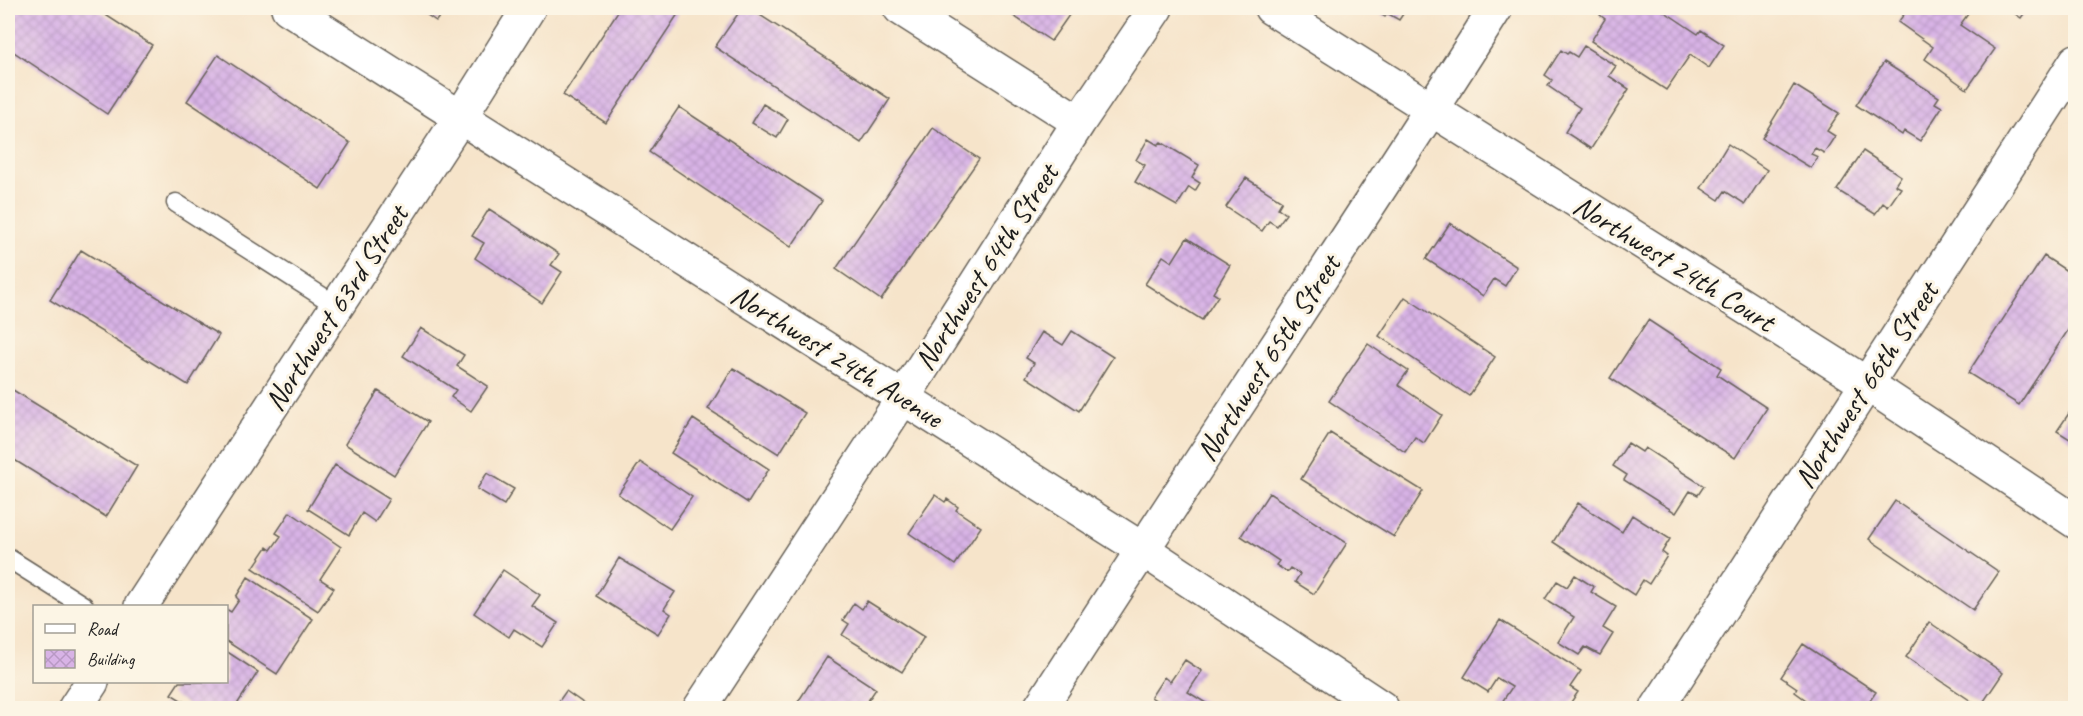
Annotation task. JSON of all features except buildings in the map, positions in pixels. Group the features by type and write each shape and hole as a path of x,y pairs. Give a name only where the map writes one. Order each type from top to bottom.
{"street":[{"name":"Northwest 24th Avenue","path":"288,8 1142,549 1382,708"},
{"name":"Northwest 63rd Street","path":"142,605 529,8"},
{"path":"900,8 1079,122"},
{"name":"Northwest 64th Street","path":"699,708 903,398 1079,122 1156,8"},
{"name":"Northwest 24th Court","path":"1271,8 1867,384 2076,522"},
{"name":"Northwest 65th Street","path":"1040,708 1496,8"},
{"name":"Northwest 66th Street","path":"1657,708 2076,61"},
{"path":"75,708 91,683"}],"lane":[{"path":"176,203 337,306"},
{"path":"8,558 82,605"}]}
